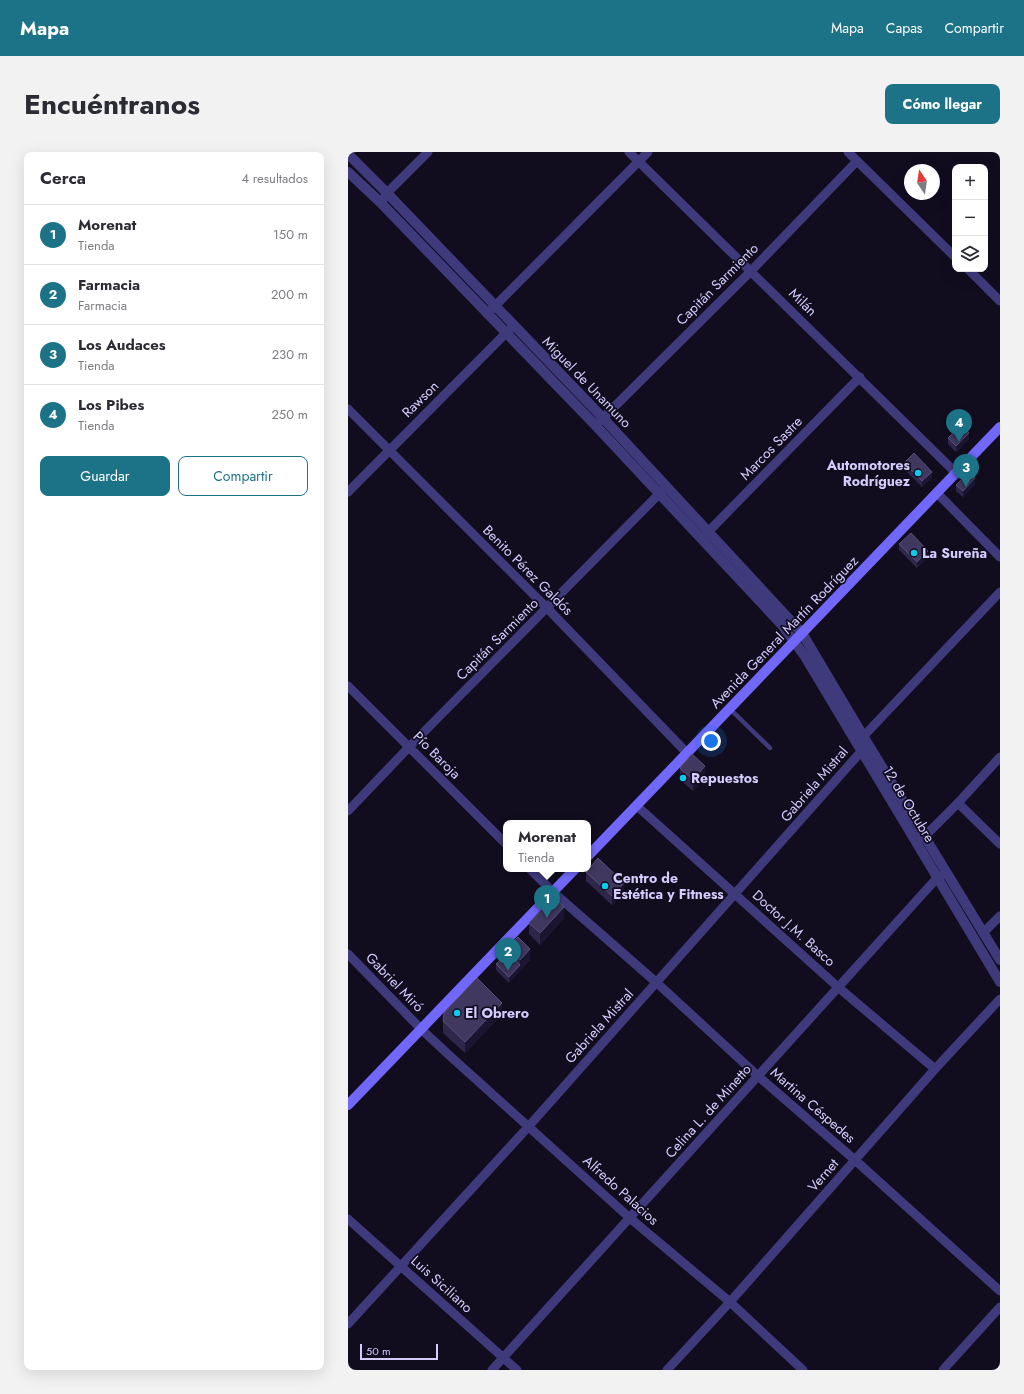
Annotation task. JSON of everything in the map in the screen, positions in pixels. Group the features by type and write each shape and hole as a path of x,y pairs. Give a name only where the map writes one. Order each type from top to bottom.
{"main road":[{"name":"Avenida General Martín Rodríguez","path":"591,853 1000,427"},
{"path":"348,1106 572,872"}],"street":[{"path":"381,203 387,193 428,152"},
{"name":"Milán","path":"629,152 860,377 956,473"},
{"path":"487,314 648,152"},
{"path":"848,152 952,254"},
{"name":"Miguel de Unamuno","path":"350,161 387,193 495,307 509,329 705,535 802,633"},
{"name":"Capitán Sarmiento","path":"599,422 751,271 857,161"},
{"name":"Miguel de Unamuno","path":"348,172 381,203 487,314 509,329"},
{"path":"971,272 1000,301"},
{"name":"Rawson","path":"348,492 509,329"},
{"name":"Marcos Sastre","path":"705,535 860,377"},
{"name":"Benito Pérez Galdós","path":"348,409 546,608 687,754"},
{"name":"Capitán Sarmiento","path":"348,811 409,747 663,490"},
{"path":"937,493 1000,557"},
{"name":"Miguel de Unamuno","path":"705,535 782,625 794,642"},
{"name":"Gabriela Mistral","path":"348,1324 657,983 736,894 862,744 1000,592"},
{"name":"12 de Octubre","path":"802,633 915,840 1000,982"},
{"name":"12 de Octubre","path":"794,642 925,836 1000,960"},
{"name":"Pío Baroja","path":"348,686 503,841"},
{"path":"915,840 925,836 958,803 1000,757"},
{"path":"958,803 1000,844"},
{"name":"Doctor J.M. Basco","path":"637,806 736,894 838,988 934,1070"},
{"path":"533,872 553,892"},
{"name":"Celina L. de Minetto","path":"492,1370 937,878 947,873"},
{"name":"Martina Céspedes","path":"553,892 657,983 758,1076 855,1160 1000,1291"},
{"path":"983,933 1000,916"},
{"name":"Gabriel Miró","path":"348,954 421,1030"},
{"name":"Vernet","path":"667,1370 730,1302 934,1070 1000,999"},
{"name":"Alfredo Palacios","path":"421,1030 631,1218 730,1302 804,1370"},
{"name":"Luis Siciliano","path":"348,1219 517,1370"},
{"path":"943,1370 1000,1307"}],"lane":[{"path":"730,709 770,748"}],"building":[{"path":"961,425 969,433 956,446 948,438"},
{"path":"914,453 932,472 922,481 904,463"},
{"path":"969,472 975,478 963,491 956,485"},
{"name":"La Sureña","path":"911,533 928,551 917,562 899,544"},
{"path":"692,754 705,766 693,780 680,768"},
{"path":"598,858 624,883 612,896 586,872 591,872 591,866"},
{"path":"549,901 558,901 564,907 540,933 529,923"},
{"path":"518,937 530,949 520,960 507,947"},
{"path":"507,953 520,965 509,977 496,964"},
{"path":"477,978 502,1003 465,1042 443,1021 444,1013"}],"place":[{"name":"Los Pibes","path":"959,442"},
{"name":"Automotores Rodríguez","path":"918,473"},
{"name":"Los Audaces","path":"966,487"},
{"name":"La Sureña","path":"914,553"},
{"name":"Repuestos","path":"683,778"},
{"name":"Centro de Estética y Fitness","path":"605,886"},
{"name":"Morenat","path":"547,918"},
{"name":"Farmacia","path":"508,971"},
{"name":"El Obrero","path":"457,1013"}]}
